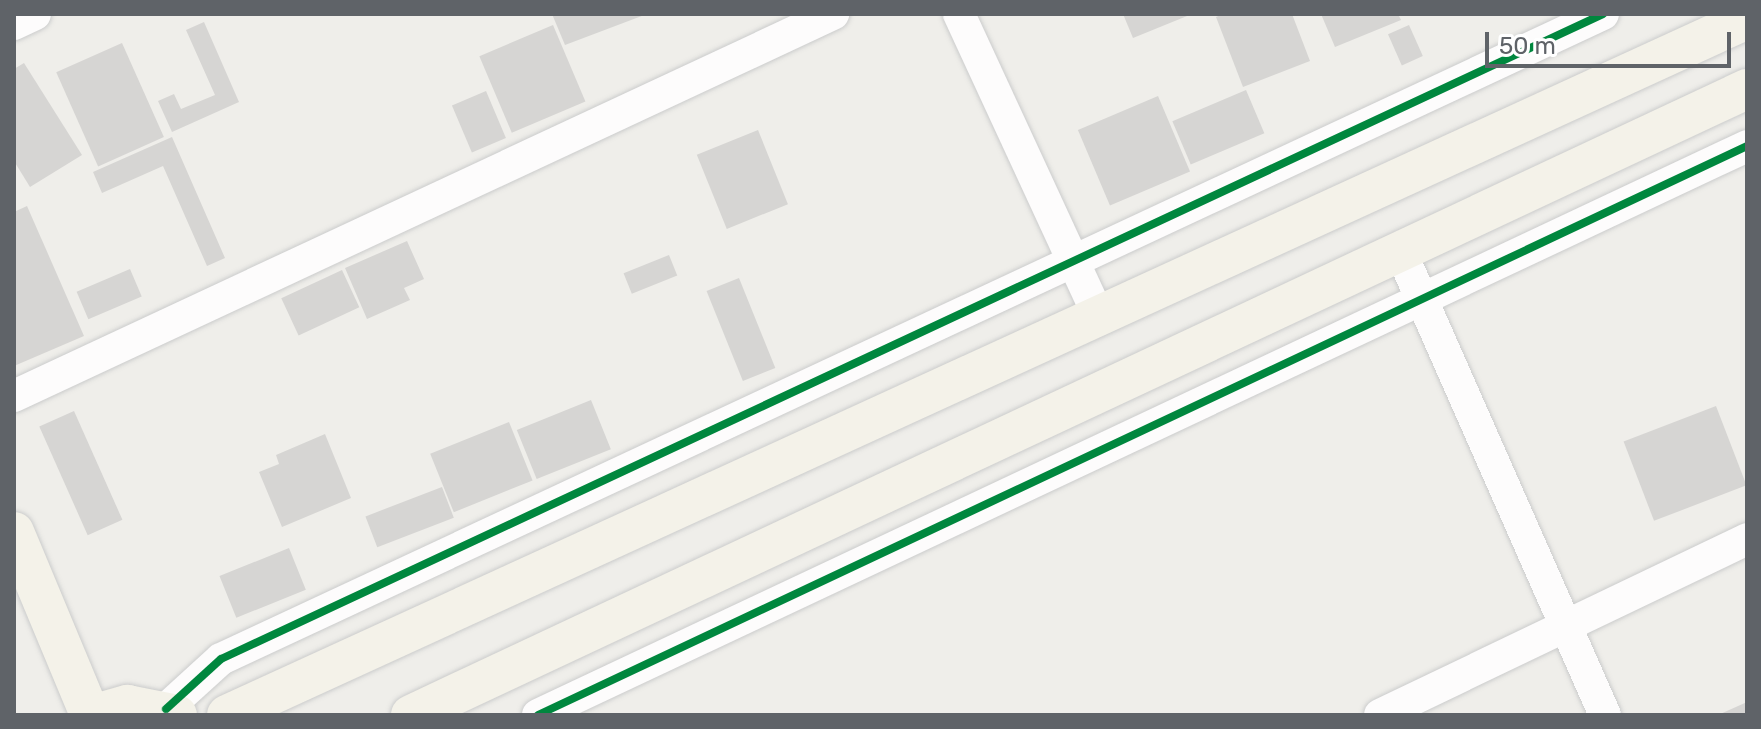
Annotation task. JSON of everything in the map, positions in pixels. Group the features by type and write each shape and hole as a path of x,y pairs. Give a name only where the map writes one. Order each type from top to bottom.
{"main road":[{"path":"227,715 1747,19"},
{"path":"411,715 1747,89"},
{"path":"14,532 91,715 128,705 172,712"}],"street":[{"path":"14,24 35,14"},
{"path":"14,396 833,14"},
{"path":"959,14 1099,317"},
{"path":"172,712 221,659 1603,14"},
{"path":"538,715 1747,146"},
{"path":"1400,250 1605,715"},
{"path":"1380,715 1747,539"}],"building":[{"path":"552,14 647,14 565,45"},
{"path":"1123,14 1192,14 1133,38"},
{"path":"1223,14 1292,14 1310,61 1243,87 1216,17"},
{"path":"1321,14 1398,14 1401,20 1335,47"},
{"path":"204,22 239,102 172,132 158,101 174,94 181,109 215,95 186,30"},
{"path":"553,25 585,101 512,133 479,56"},
{"path":"1409,25 1423,56 1402,65 1388,34"},
{"path":"122,43 164,137 98,166 56,72"},
{"path":"24,63 82,155 30,187 14,161 14,69"},
{"path":"1246,90 1264,133 1191,165 1172,121"},
{"path":"486,91 506,138 472,152 452,105"},
{"path":"1158,96 1190,171 1110,205 1078,130"},
{"path":"758,130 788,204 727,229 697,155"},
{"path":"172,137 225,258 207,266 163,166 102,193 93,172"},
{"path":"27,206 84,336 14,366 14,212"},
{"path":"407,241 424,279 404,288 410,300 367,319 345,268"},
{"path":"669,255 677,275 632,294 624,273"},
{"path":"130,269 142,297 88,319 77,292"},
{"path":"342,270 359,307 299,335 281,298"},
{"path":"739,278 775,368 743,381 707,291"},
{"path":"591,400 611,449 537,479 517,430"},
{"path":"1716,406 1746,485 1654,521 1624,441"},
{"path":"74,411 122,520 88,535 39,426"},
{"path":"509,422 533,480 454,512 430,454"},
{"path":"325,434 351,498 282,527 259,472 279,464 276,455"},
{"path":"442,487 454,518 377,547 365,516"},
{"path":"289,548 306,590 236,618 219,576"},
{"path":"1747,702 1747,715 1718,715"}],"cycle path":[{"path":"166,709 221,659 1603,14"},
{"path":"538,715 1747,146"}]}
